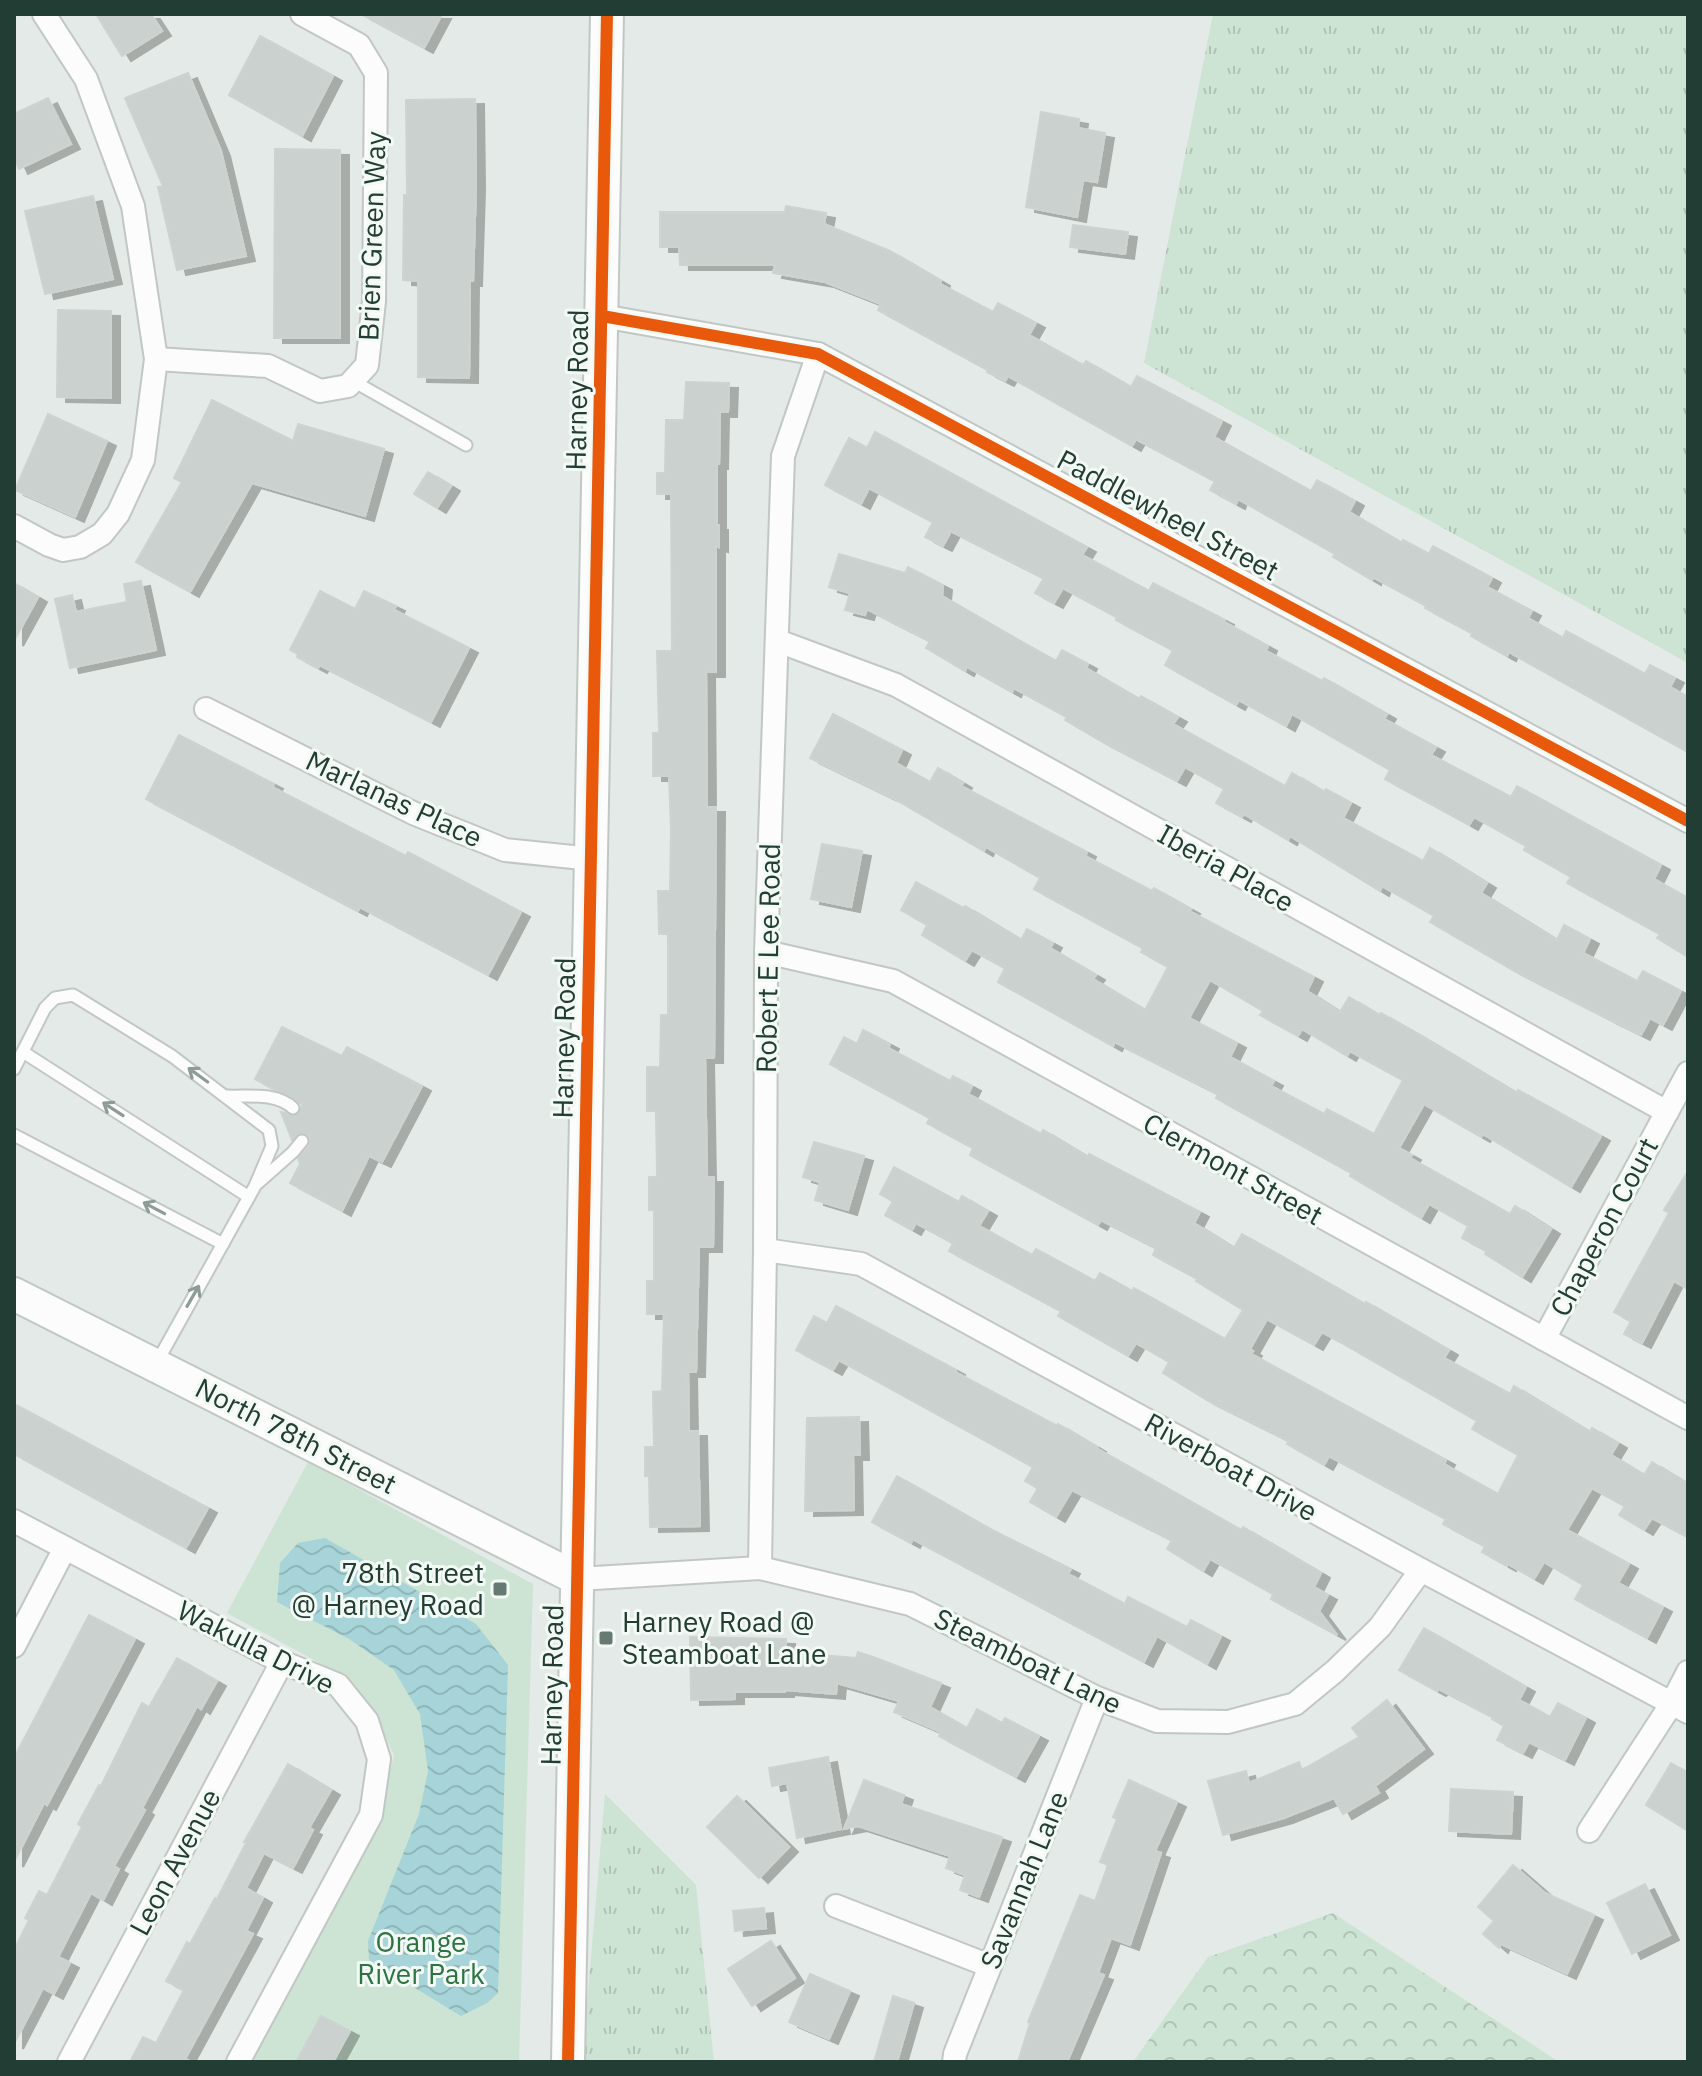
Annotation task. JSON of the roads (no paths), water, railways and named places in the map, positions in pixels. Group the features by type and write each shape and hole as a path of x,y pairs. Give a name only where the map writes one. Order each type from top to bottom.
{"street":[{"path":"14,526 63,550 80,547 102,534 118,514 143,460 156,359 133,206 86,79 44,14"},
{"name":"Brien Green Way","path":"156,359 268,366 320,391 348,386 367,365 374,301 376,73 359,45 302,14"},
{"name":"Harney Road","path":"568,2062 607,14"},
{"name":"Paddlewheel Street","path":"602,316 818,354 1688,821"},
{"name":"Robert E Lee Road","path":"760,1568 766,952 783,456 818,354"},
{"name":"Iberia Place","path":"778,641 896,685 1667,1112"},
{"name":"Marlanas Place","path":"206,709 413,813 505,850 592,859"},
{"name":"Clermont Street","path":"766,952 893,981 1688,1418"},
{"name":"Chaperon Court","path":"1544,1339 1688,1073"},
{"name":"Riverboat Drive","path":"765,1250 861,1264 1421,1570 1680,1707"},
{"name":"North 78th Street","path":"14,1294 578,1579"},
{"name":"Wakulla Drive","path":"14,1521 282,1662 338,1685 367,1721 379,1759 371,1815 238,2062"},
{"path":"14,1646 65,1548"},
{"name":"Steamboat Lane","path":"578,1579 760,1568 910,1604 1097,1698 1157,1721 1228,1722 1295,1704 1380,1627 1421,1570"},
{"name":"Leon Avenue","path":"69,2062 282,1662"},
{"path":"1589,1831 1680,1707 1688,1672"},
{"name":"Savannah Lane","path":"954,2062 1097,1698"},
{"path":"836,1906 990,1966"}],"lane":[{"path":"353,381 466,445"},
{"path":"14,1069 45,1008 55,998 73,995 172,1056 269,1130 272,1146 252,1192 156,1364"},
{"path":"23,1052 252,1192"},
{"path":"227,1096 273,1097 293,1108"},
{"path":"14,1135 223,1244"},
{"path":"252,1192 302,1141"}],"water":[{"path":"325,1538 476,1624 508,1665 498,1993 487,2003 461,2016 369,1960 368,1941 419,1814 428,1771 420,1714 394,1670 349,1639 277,1602 280,1563 298,1543"}],"place":[{"name":"78th Street @ Harney Road","path":"500,1589"},
{"name":"Harney Road @ Steamboat Lane","path":"606,1638"}],"park label":[{"name":"Orange River Park","path":"421,1958"}]}
